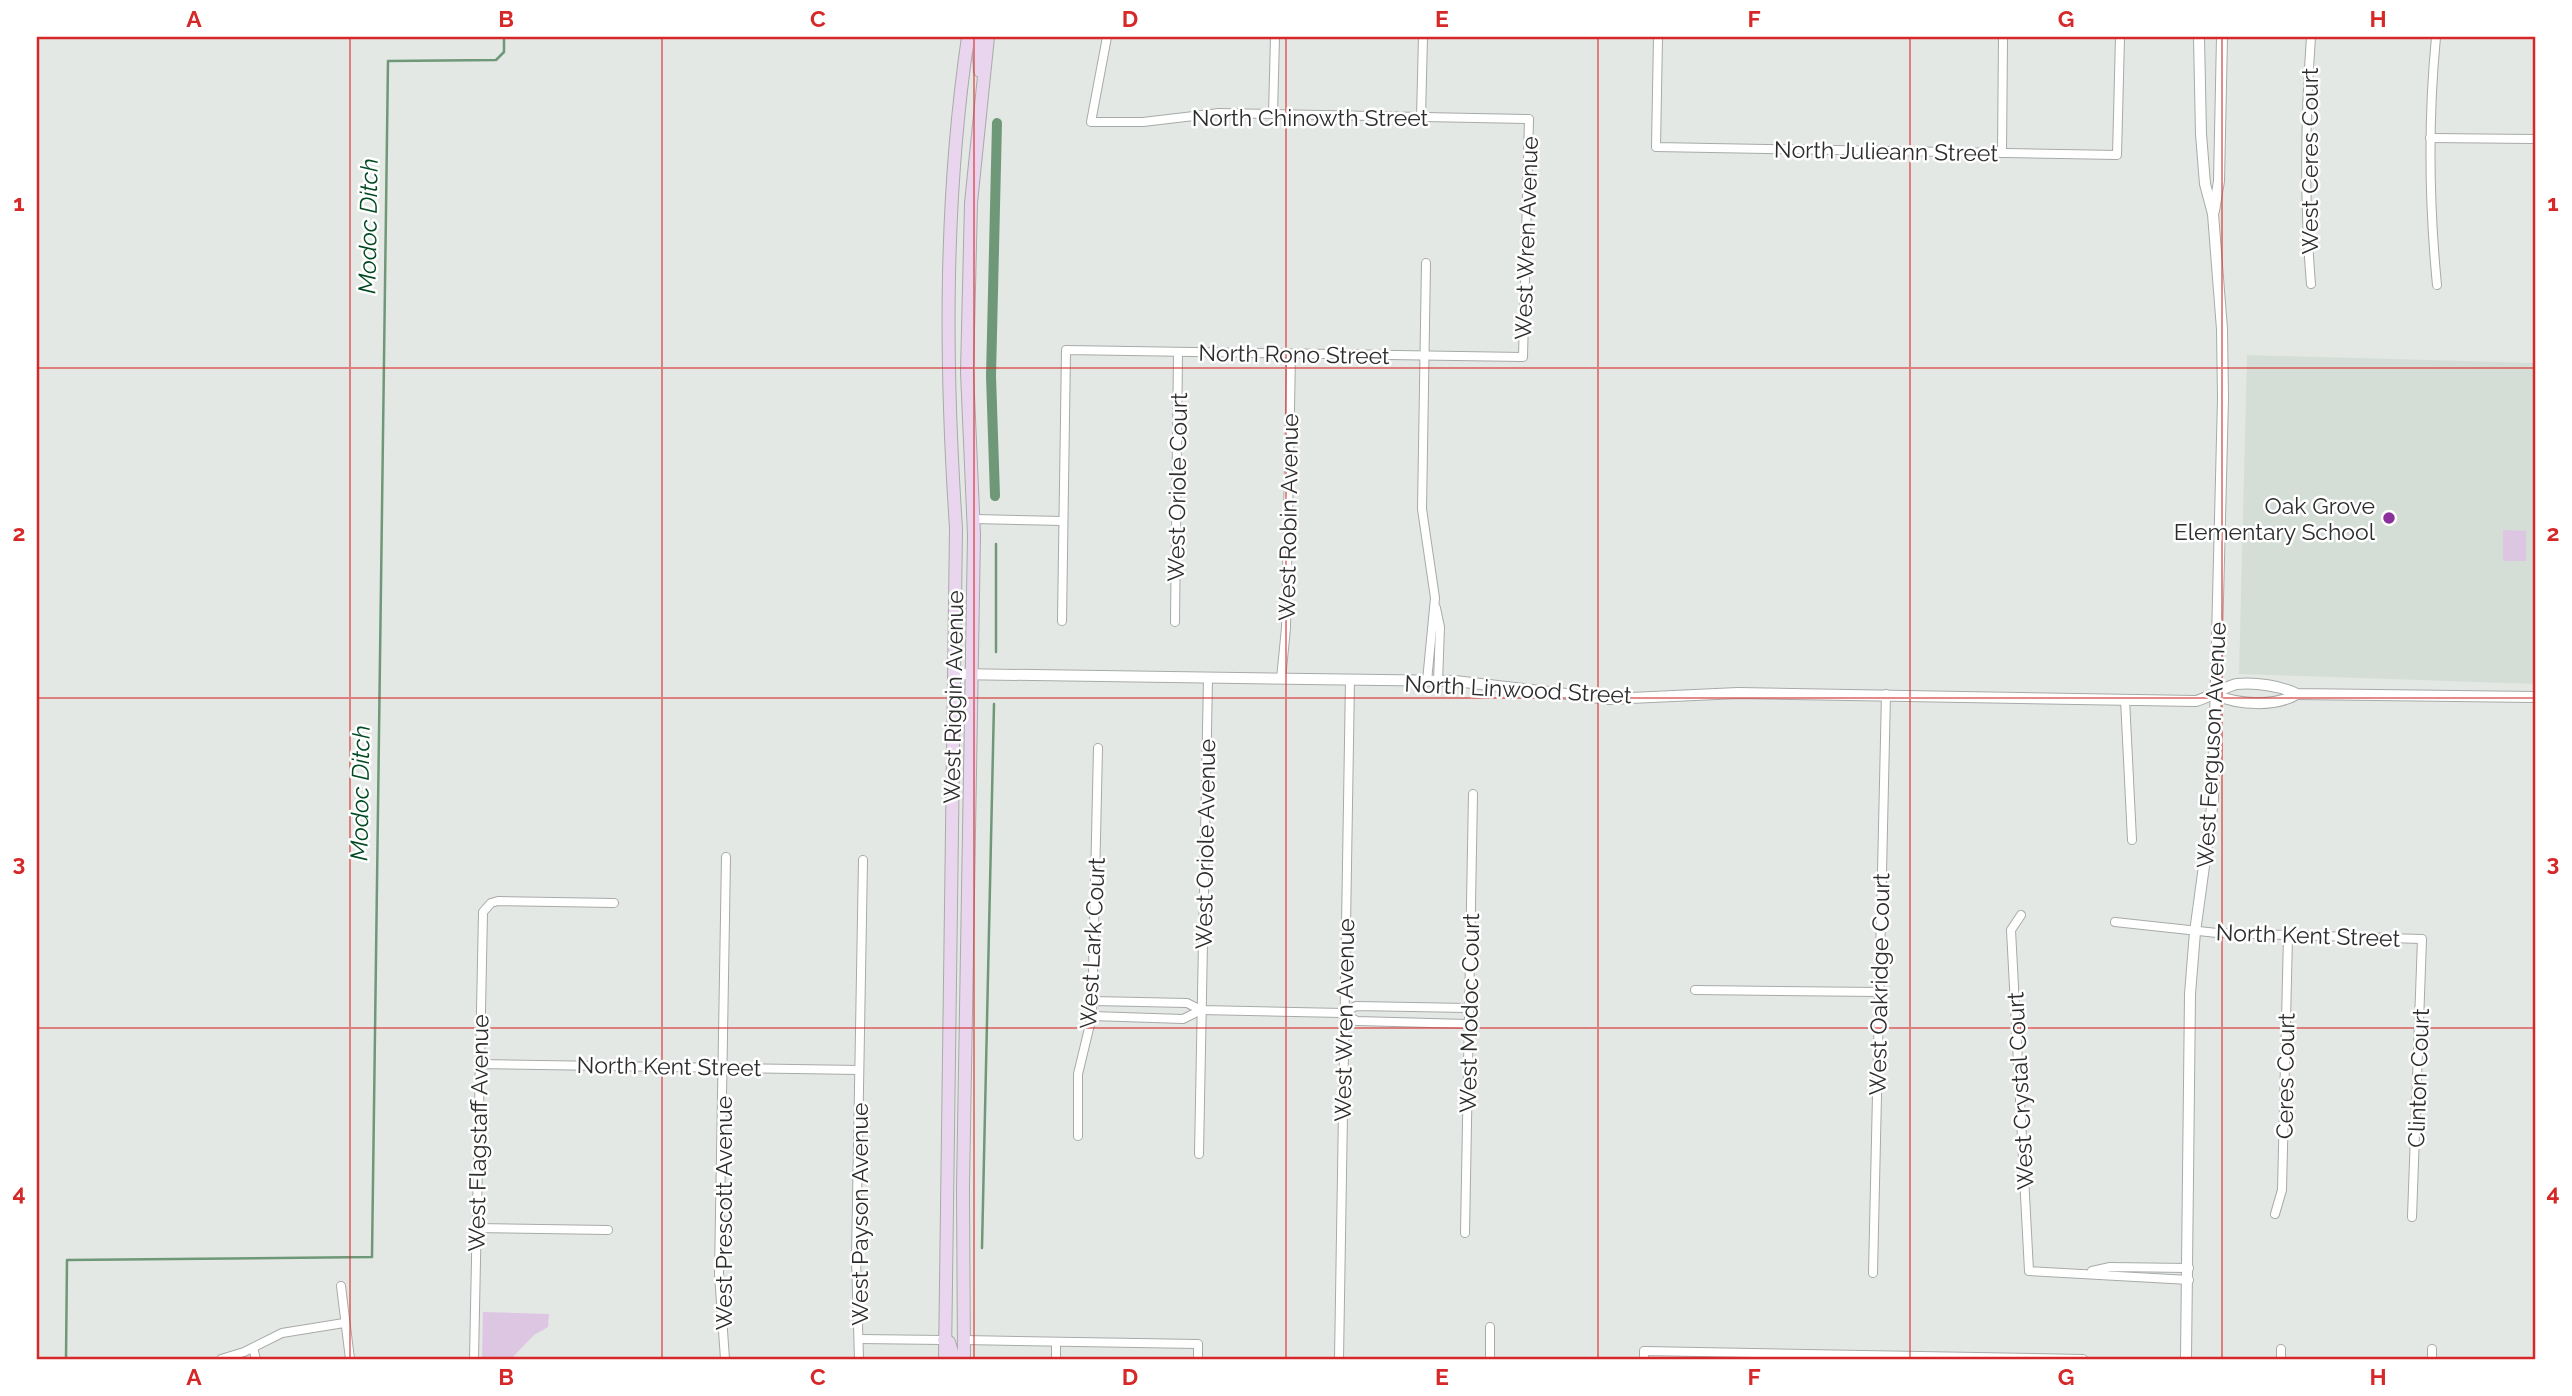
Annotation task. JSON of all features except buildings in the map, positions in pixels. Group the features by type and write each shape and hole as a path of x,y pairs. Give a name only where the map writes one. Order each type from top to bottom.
{"main road":[{"name":"West Riggin Avenue","path":"945,1359 956,528 948,402 950,211 968,37"},
{"path":"978,37 977,53 982,81"},
{"name":"West Riggin Avenue","path":"964,1359 963,1200 974,519 967,380 971,203 988,37"},
{"path":"946,1204 952,1221 953,1323 957,1334 964,1340"},
{"path":"944,1340 950,1342 954,1359"}],"street":[{"name":"North Chinowth Street","path":"1107,37 1091,122 1143,122 1210,113 1529,118"},
{"path":"1273,114 1275,37"},
{"path":"1421,117 1423,37"},
{"name":"North Julieann Street","path":"1658,37 1656,147 2117,155 2120,37"},
{"path":"2002,153 2003,37"},
{"name":"West Ferguson Avenue","path":"2186,1359 2189,1274 2189,1042 2195,932 2211,830 2223,380 2213,214 2204,171 2199,37"},
{"name":"West Ferguson Avenue","path":"2213,214 2219,181 2222,37"},
{"name":"West Ceres Court","path":"2311,37 2305,110 2305,208 2311,284"},
{"path":"2436,37 2430,138 2431,226 2437,285"},
{"name":"West Wren Avenue","path":"1523,357 1529,118"},
{"path":"2430,138 2535,139"},
{"path":"1426,263 1422,515 1434,576 1435,606 1440,627 1433,682"},
{"name":"North Rono Street","path":"1063,521 1066,350 1523,357"},
{"name":"West Oriole Court","path":"1175,622 1178,352"},
{"name":"West Robin Avenue","path":"1281,679 1286,628 1291,354"},
{"path":"974,519 1063,521 1062,621"},
{"name":"North Linwood Street","path":"954,674 1492,684 1609,699 1712,693 2196,701 2216,695 2235,684 2284,687 2297,694 2535,697"},
{"name":"West Oriole Avenue","path":"1202,1010 1208,678"},
{"name":"West Wren Avenue","path":"1339,1359 1350,680"},
{"name":"West Oakridge Court","path":"1873,1273 1886,694"},
{"name":"North Linwood Street","path":"2216,695 2234,703 2286,700 2297,694"},
{"path":"2125,699 2132,840"},
{"name":"West Lark Court","path":"1078,1136 1078,1074 1093,1016 1098,748"},
{"name":"West Modoc Court","path":"1465,1233 1473,794"},
{"name":"West Prescott Avenue","path":"724,1359 719,1274 726,857"},
{"name":"West Payson Avenue","path":"859,1359 856,1259 863,860"},
{"name":"West Flagstaff Avenue","path":"474,1359 482,919 486,907 498,901 614,903"},
{"name":"West Crystal Court","path":"2021,915 2011,930 2029,1270 2089,1272 2109,1277 2189,1274"},
{"name":"North Kent Street","path":"2115,922 2195,932 2422,939"},
{"name":"Ceres Court","path":"2275,1214 2282,1190 2288,936"},
{"name":"Clinton Court","path":"2412,1217 2422,939"},
{"path":"1695,990 1879,992"},
{"path":"1093,1001 1187,1003 1202,1010 1343,1013 1357,1021 1468,1024"},
{"path":"1343,1013 1356,1006 1468,1008"},
{"path":"1093,1016 1183,1018 1202,1010"},
{"path":"1199,1154 1202,1010"},
{"name":"North Kent Street","path":"479,1064 859,1070"},
{"path":"476,1228 608,1230"},
{"path":"341,1286 350,1359"},
{"path":"221,1359 253,1348 282,1333 344,1323"},
{"path":"1490,1327 1490,1359"},
{"path":"859,1339 944,1340"},
{"path":"964,1340 1198,1344 1198,1359"},
{"path":"1056,1342 1056,1359"},
{"path":"253,1348 256,1359"},
{"path":"2281,1349 2281,1359"},
{"path":"2432,1349 2432,1359"},
{"path":"1644,1359 1644,1351 1790,1356 2083,1359"}],"shaded area":[{"name":"Oak Grove Elementary School","path":"2247,355 2535,363 2535,684 2239,674"},
{"path":"2503,530 2526,531 2526,561 2503,561"},
{"path":"483,1312 549,1314 548,1327 534,1335 511,1359 482,1359"}],"waterway":[{"name":"Modoc Ditch","path":"66,1359 67,1260 372,1257 388,61 496,60 504,52 504,37"},
{"path":"995,496 991,376 997,123"},
{"path":"996,544 996,652"},
{"path":"982,1248 994,704"}],"place":[{"name":"Oak Grove Elementary School","path":"2389,518"}]}
